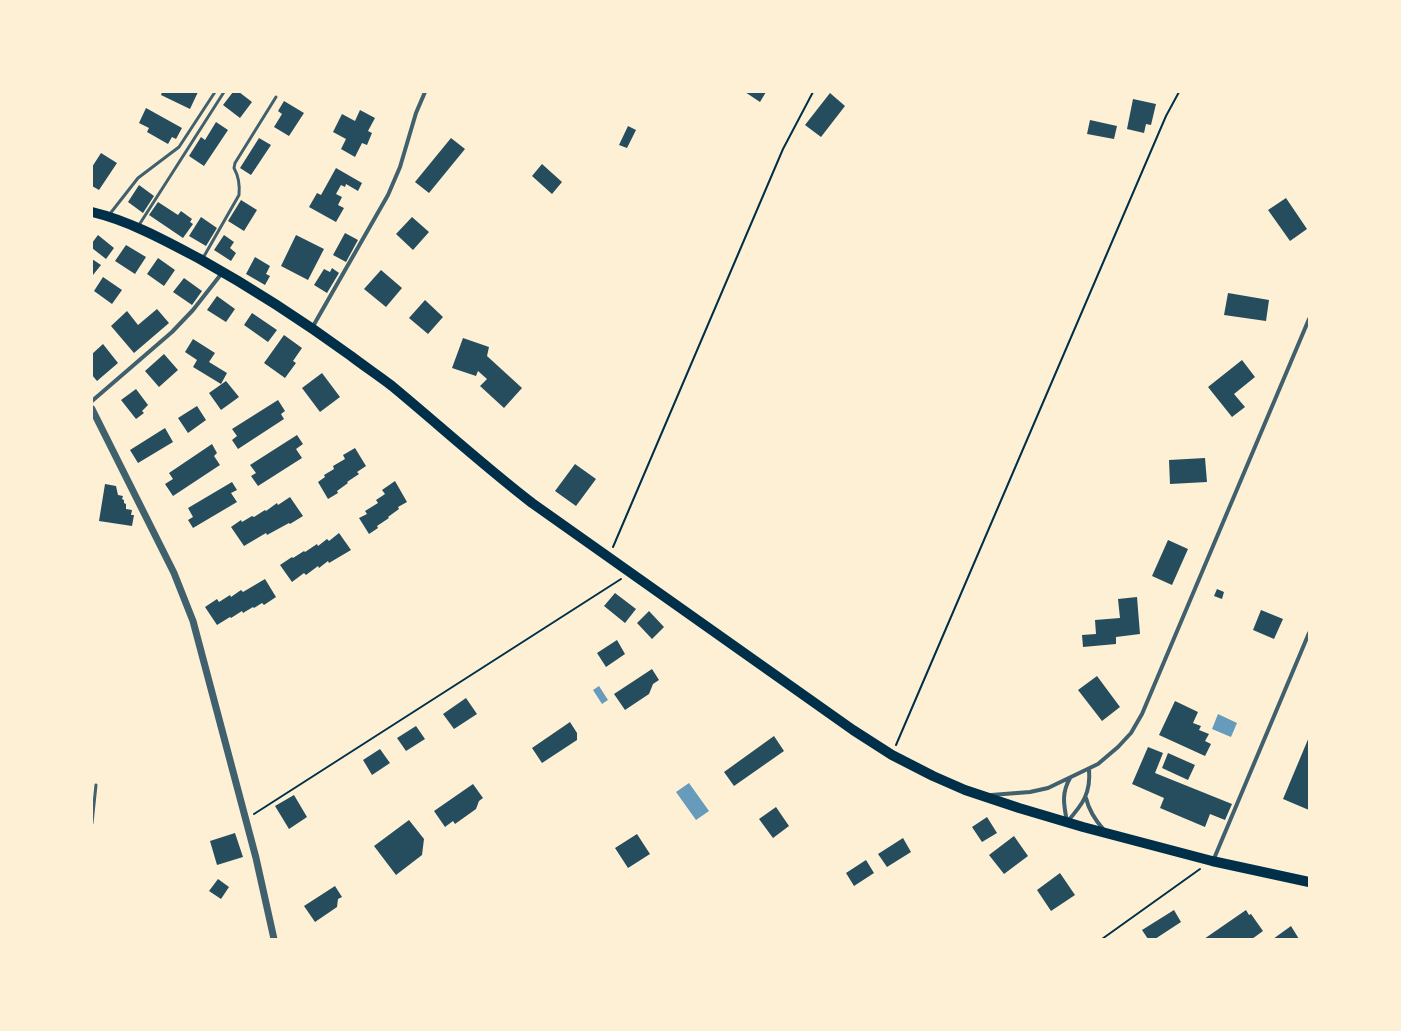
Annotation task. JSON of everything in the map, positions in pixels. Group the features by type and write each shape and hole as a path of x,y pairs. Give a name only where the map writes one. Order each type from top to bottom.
{"main road":[{"path":"92,212 109,216 137,227 202,260 312,328 391,386 513,489 846,726 892,755 933,776 982,796 1019,808 1108,834 1212,861 1309,882"}],"street":[{"path":"312,328 388,195 400,167 416,113 426,92"},
{"path":"92,401 172,332 223,272"},
{"path":"982,796 1030,792 1048,788 1098,764 1118,747 1131,733 1142,714 1309,319"},
{"path":"92,409 164,551 184,597 197,633 246,819 274,939"},
{"path":"1212,861 1309,633"},
{"path":"1067,822 1086,798 1090,780 1089,768"},
{"path":"1067,822 1064,791 1071,778"},
{"path":"1086,798 1092,814 1108,834"}],"lane":[{"path":"109,216 138,178 179,147 215,92"},
{"path":"137,227 224,92"},
{"path":"202,260 238,195 240,186 238,175 234,168 235,163 276,97"},
{"path":"92,823 96,785"}],"path":[{"path":"609,558 783,149 813,92"},
{"path":"892,755 1164,122 1180,92"},
{"path":"246,819 630,573"},
{"path":"1102,939 1212,861"}],"water":[{"path":"599,686 608,700 602,704 593,690"},
{"path":"1218,714 1237,723 1231,737 1212,729"},
{"path":"689,783 709,811 696,820 676,792"}],"building":[{"path":"162,92 198,92 190,109 161,95"},
{"path":"233,92 239,92 252,102 240,118 223,105"},
{"path":"745,92 766,92 760,102"},
{"path":"830,93 845,106 821,137 805,125"},
{"path":"1133,99 1156,104 1151,125 1146,124 1144,133 1127,129"},
{"path":"284,101 304,113 289,136 274,127 282,114 278,111"},
{"path":"146,108 182,128 176,139 172,137 168,144 147,132 149,128 139,123"},
{"path":"360,110 375,118 368,131 372,133 367,145 362,143 355,157 341,149 346,139 333,132 342,114 355,121"},
{"path":"1090,120 1117,126 1114,139 1087,134"},
{"path":"216,122 228,130 204,166 189,156 201,137 205,140"},
{"path":"628,126 636,130 627,148 619,145"},
{"path":"259,138 271,145 251,175 240,168"},
{"path":"451,138 465,149 429,193 415,182"},
{"path":"101,153 117,163 99,190 92,186 92,167"},
{"path":"542,164 562,182 552,194 532,176"},
{"path":"336,168 362,183 358,191 346,184 345,187 341,185 336,194 342,197 338,205 344,208 336,222 309,207 317,193 321,195"},
{"path":"139,185 154,196 143,213 128,202"},
{"path":"1286,198 1307,229 1290,241 1268,210"},
{"path":"241,200 257,210 244,231 228,221"},
{"path":"158,202 178,215 181,211 192,219 190,222 193,224 183,238 149,215"},
{"path":"201,217 217,228 206,246 189,236"},
{"path":"412,217 429,232 413,250 396,234"},
{"path":"345,233 358,240 346,262 333,255"},
{"path":"98,235 114,248 106,259 92,248 92,243"},
{"path":"224,235 234,242 230,248 236,253 231,261 214,250"},
{"path":"296,235 324,249 308,280 281,266"},
{"path":"126,245 146,257 135,274 115,261"},
{"path":"255,257 270,266 266,274 270,276 265,285 246,274"},
{"path":"158,258 175,270 164,286 147,274"},
{"path":"92,259 101,265 93,275 92,274"},
{"path":"332,268 339,273 327,293 314,285 324,269 330,272"},
{"path":"381,270 402,288 386,307 364,289"},
{"path":"103,277 122,290 112,304 94,291"},
{"path":"184,278 202,291 192,305 173,292"},
{"path":"1228,293 1269,300 1266,321 1224,315"},
{"path":"217,296 235,309 226,322 207,310"},
{"path":"425,300 443,317 428,334 409,318"},
{"path":"157,309 169,323 134,353 111,326 127,311 138,325"},
{"path":"252,313 277,330 268,342 244,325"},
{"path":"284,335 302,348 293,361 296,363 285,378 264,363"},
{"path":"463,338 489,347 487,356 522,388 504,408 480,386 487,379 478,371 476,376 452,368"},
{"path":"193,339 215,353 209,362 227,373 221,384 193,367 197,360 185,352"},
{"path":"103,344 118,363 97,381 92,375 92,354"},
{"path":"164,354 178,370 159,387 145,371"},
{"path":"1242,360 1255,377 1234,394 1245,407 1232,417 1208,387"},
{"path":"322,373 340,397 320,412 302,388"},
{"path":"226,381 239,397 221,410 209,393"},
{"path":"136,389 148,405 142,411 144,413 136,419 121,400"},
{"path":"278,400 285,411 281,414 284,419 238,449 232,440 237,436 232,429"},
{"path":"197,406 206,420 188,433 178,418"},
{"path":"165,428 173,442 138,463 130,450"},
{"path":"297,435 303,444 296,449 302,458 258,486 251,476 256,473 250,465"},
{"path":"212,444 217,453 214,456 220,465 173,496 165,484 173,479 169,473"},
{"path":"355,448 366,466 357,472 359,474 337,491 338,493 328,499 318,482 325,477 324,475 334,469 333,466 345,459 343,455"},
{"path":"1205,458 1207,482 1170,484 1169,460"},
{"path":"575,464 596,479 576,506 555,491"},
{"path":"395,481 407,502 398,507 399,509 369,534 359,518 367,514 365,511 378,503 376,500 385,494 382,490"},
{"path":"232,482 237,490 231,493 237,502 193,528 188,520 193,517 188,508"},
{"path":"105,484 116,486 118,495 123,496 122,499 126,504 126,509 132,510 131,515 134,515 132,526 99,521"},
{"path":"290,497 303,516 267,535 266,533 244,546 231,527 241,520 242,522 252,516 254,517"},
{"path":"339,533 351,550 329,563 328,561 319,568 318,566 306,575 304,573 292,582 280,565 317,544 318,546 327,539 329,541"},
{"path":"1168,540 1188,549 1172,585 1152,576"},
{"path":"265,579 276,597 264,605 262,603 243,613 242,611 217,625 205,607 217,599 219,602 230,595 231,597 241,590 243,592"},
{"path":"1217,589 1224,592 1222,599 1214,596"},
{"path":"615,593 636,609 625,623 604,606"},
{"path":"1137,597 1140,634 1116,637 1116,644 1083,647 1082,635 1096,634 1095,620 1120,618 1118,599"},
{"path":"1261,610 1283,619 1274,639 1253,630"},
{"path":"649,611 664,627 652,639 637,623"},
{"path":"617,640 625,654 606,667 597,653"},
{"path":"652,669 659,680 653,684 649,694 625,710 614,694"},
{"path":"1097,676 1120,707 1102,721 1078,690"},
{"path":"466,698 477,714 454,729 443,714"},
{"path":"1175,701 1198,712 1193,723 1201,726 1199,730 1209,734 1205,741 1211,744 1205,756 1159,735"},
{"path":"570,722 577,733 577,740 542,763 532,748"},
{"path":"416,726 425,739 406,751 397,738"},
{"path":"774,736 784,751 734,786 724,772"},
{"path":"1309,737 1309,810 1283,799"},
{"path":"1148,747 1163,753 1155,773 1232,804 1225,820 1210,814 1205,827 1160,808 1164,798 1132,784"},
{"path":"380,749 390,763 372,775 363,760"},
{"path":"1168,753 1195,765 1188,780 1162,768"},
{"path":"473,784 483,798 479,801 476,809 455,824 453,821 445,827 434,811"},
{"path":"294,795 307,817 289,829 275,806"},
{"path":"776,807 789,826 773,838 759,819"},
{"path":"987,817 997,833 982,842 972,827"},
{"path":"409,820 424,839 422,855 396,875 374,846"},
{"path":"235,833 243,857 217,865 210,841"},
{"path":"637,834 650,854 628,868 615,848"},
{"path":"1014,836 1028,856 1004,874 989,855"},
{"path":"903,838 911,852 887,867 878,854"},
{"path":"866,860 874,873 854,886 846,873"},
{"path":"1060,873 1075,895 1051,911 1037,890"},
{"path":"218,879 229,887 221,899 209,891"},
{"path":"335,886 342,897 338,899 337,907 315,922 304,906"},
{"path":"1174,910 1181,922 1155,939 1148,939 1142,930"},
{"path":"1246,910 1249,915 1251,914 1263,931 1252,939 1204,939"},
{"path":"1291,926 1299,939 1273,939"}]}
